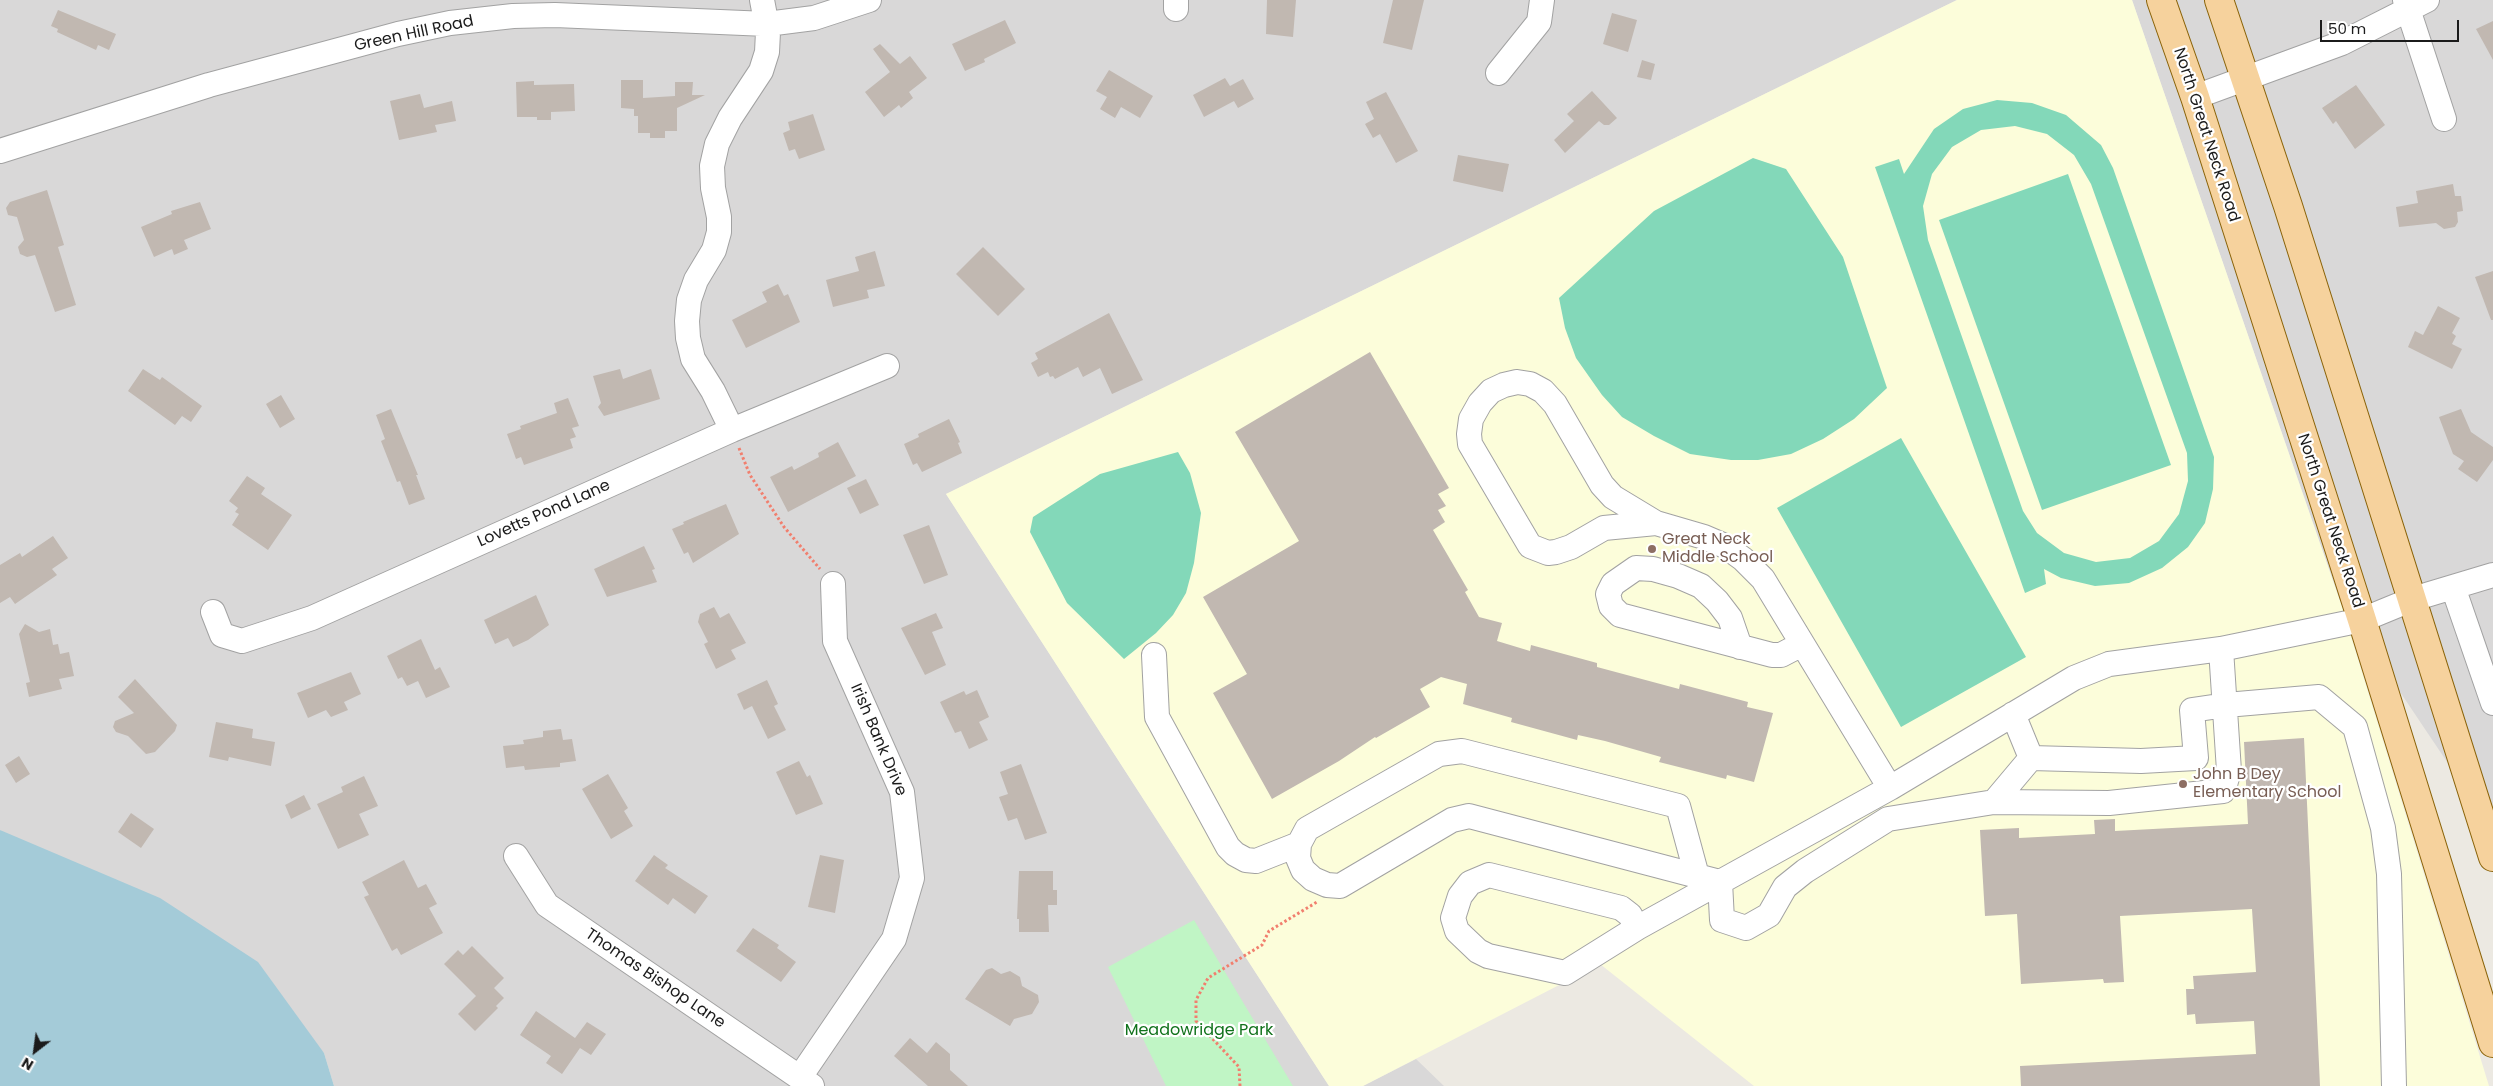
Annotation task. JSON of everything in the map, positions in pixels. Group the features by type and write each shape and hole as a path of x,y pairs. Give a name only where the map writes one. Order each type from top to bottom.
{"main road":[{"name":"North Great Neck Road","path":"2161,0 2195,97 2362,620 2493,1044"},
{"path":"2219,0 2246,78 2413,599 2486,808 2493,857"}],"street":[{"path":"732,430 713,391 693,358 687,321 689,300 696,280 714,250 718,232 719,216 713,173 717,144 730,118 761,71 767,52 767,24 762,0"},
{"name":"Green Hill Road","path":"0,151 209,85 398,34 450,23 513,16 555,15 767,24 814,18 869,0"},
{"path":"1498,74 1539,22 1542,0"},
{"path":"2195,97 2342,43 2414,4 2444,119"},
{"name":"Lovetts Pond Lane","path":"213,612 222,635 242,641 312,618 732,430 887,366"},
{"path":"1656,523 1604,528 1571,547 1556,552 1548,553 1530,546 1470,444 1470,419 1480,403 1491,391 1504,384 1517,382 1530,384 1543,391 1555,404 1602,485 1613,497 1656,523 1704,537 1725,546 1743,559 1763,579 1890,788"},
{"path":"1740,647 1730,618 1717,601 1701,586 1678,576 1653,569 1636,568 1613,584 1608,594 1612,606 1620,614 1772,656 1781,655 1802,644"},
{"path":"1637,928 1630,915 1620,908 1489,875 1470,883 1460,896 1453,918 1457,931 1478,951 1488,956 1565,973 1637,928 1890,788 2074,678 2109,664 2221,649 2362,620 2413,599 2493,575"},
{"name":"Irish Bank Drive","path":"806,1082 894,939 912,878 902,792 835,641 833,584"},
{"path":"2453,587 2493,703"},
{"path":"1720,882 1722,920 1746,928 1769,915 1786,887 1805,871 1888,819 1994,802 2109,803 2223,791 2229,771 2221,649"},
{"path":"1154,655 1157,717 1228,847 1235,854 1246,860 1256,861 1299,844"},
{"path":"2031,758 2141,761 2196,758 2192,710 2226,705 2319,698 2355,727 2382,828 2389,874 2394,1086"},
{"path":"2013,714 2031,758"},
{"path":"1697,876 1678,806 1462,751 1439,754 1307,829 1299,844 1298,858 1303,870 1313,879 1328,885 1340,886 1452,820 1470,816 1697,876 1720,882"},
{"path":"1994,802 2031,758"},
{"name":"Thomas Bishop Lane","path":"516,856 546,905 806,1082"}],"path":[{"path":"732,430 750,475 784,527 833,584"},
{"path":"1240,1086 1239,1067 1196,1021 1196,1000 1208,978 1262,946 1269,931 1340,886"}],"shaded area":[{"path":"0,0 1957,0 946,494 1329,1086 334,1086 324,1053 0,830"},
{"name":"Great Neck Middle School","path":"1957,0 2132,0 2341,604 2489,1086 1754,1086 1600,964 1363,1086 1329,1086 946,494"},
{"path":"2132,0 2493,0 2493,823 2480,811 2341,604"},
{"path":"1416,1059 1444,1086 1363,1086"}],"green space":[{"path":"1997,100 2032,103 2066,115 2101,145 2113,168 2214,457 2213,489 2205,523 2188,547 2162,568 2129,583 2095,586 2061,578 2044,569 2046,584 2025,593 1875,167 1899,159 1904,174 1934,129 1963,109","holes":["2015,126 2047,134 2074,155 2091,184 2187,453 2188,481 2179,514 2159,541 2130,558 2096,562 2064,553 2037,533 2023,511 1928,240 1923,206 1932,174 1952,147 1981,130"]},
{"path":"1753,158 1786,169 1843,257 1887,388 1854,419 1823,439 1791,454 1758,460 1731,460 1690,454 1622,417 1602,395 1576,358 1565,328 1559,298 1654,211"},
{"path":"2068,174 2171,465 2042,510 1939,220"},
{"path":"1901,438 2026,657 1901,727 1777,508"},
{"path":"1178,452 1190,473 1201,513 1194,563 1186,593 1173,615 1156,633 1124,659 1067,603 1030,532 1033,517 1100,474"},
{"name":"Meadowridge Park","path":"1194,920 1293,1086 1166,1086 1108,967"}],"water":[{"path":"0,830 160,898 258,962 324,1053 334,1086 0,1086"}],"building":[{"path":"1267,0 1296,0 1293,37 1266,34"},
{"path":"1393,0 1424,0 1412,50 1383,43"},
{"path":"58,10 116,34 109,50 98,45 96,50 57,32 58,29 51,26"},
{"path":"1612,13 1637,20 1628,52 1603,44"},
{"path":"1005,20 1016,43 984,59 985,62 965,71 952,44"},
{"path":"2493,21 2493,60 2476,29"},
{"path":"880,44 900,64 910,56 927,78 909,92 913,98 901,108 899,105 884,117 865,92 890,72 873,49"},
{"path":"1642,60 1655,64 1651,80 1637,77"},
{"path":"1109,70 1153,96 1140,118 1121,107 1115,118 1100,109 1107,97 1096,91"},
{"path":"1225,78 1230,86 1243,79 1254,99 1238,108 1234,101 1204,117 1193,95"},
{"path":"621,80 643,80 643,98 675,96 675,82 693,82 692,95 705,95 677,108 677,131 665,131 665,138 650,138 650,133 638,133 638,116 634,116 634,109 621,108"},
{"path":"534,81 534,85 574,84 575,111 551,112 551,120 537,120 537,117 517,117 516,82"},
{"path":"2356,85 2385,125 2355,149 2336,121 2333,124 2322,108"},
{"path":"1592,91 1617,118 1609,125 1604,125 1599,121 1565,153 1554,140 1574,121 1567,114"},
{"path":"1386,92 1418,151 1396,163 1380,134 1373,138 1365,124 1374,119 1366,102"},
{"path":"420,94 424,108 452,101 456,121 435,125 437,132 399,140 390,101"},
{"path":"813,114 825,150 799,159 795,149 789,151 783,133 790,130 788,122"},
{"path":"1458,155 1509,164 1503,192 1453,181"},
{"path":"2453,184 2455,196 2461,196 2463,211 2457,212 2458,222 2455,227 2444,229 2436,223 2399,227 2396,207 2418,203 2416,191"},
{"path":"47,190 64,245 58,247 76,305 55,312 35,255 27,257 20,254 18,247 24,240 17,217 8,215 6,208 10,202"},
{"path":"200,202 211,229 184,240 188,249 174,255 172,249 154,257 141,227 172,214 171,211"},
{"path":"983,247 1025,289 998,316 956,274"},
{"path":"875,251 885,286 867,290 869,298 833,307 826,280 859,271 855,257"},
{"path":"2493,271 2493,320 2491,320 2475,277"},
{"path":"778,284 784,296 788,294 800,322 746,348 732,320 767,302 762,292"},
{"path":"2438,306 2460,318 2452,333 2456,336 2452,344 2462,349 2452,369 2408,347 2415,331 2423,335"},
{"path":"1109,313 1143,380 1112,394 1100,368 1083,377 1078,367 1055,379 1053,376 1050,377 1048,372 1038,377 1031,363 1038,359 1035,353"},
{"path":"1370,352 1449,488 1438,494 1446,506 1438,510 1445,522 1433,530 1468,590 1465,592 1479,617 1502,623 1497,641 1530,651 1531,645 1597,663 1597,667 1679,689 1680,684 1748,702 1747,707 1773,713 1754,782 1727,775 1726,779 1659,762 1661,757 1605,741 1578,735 1577,740 1511,722 1512,718 1463,704 1467,684 1441,677 1420,689 1430,707 1375,737 1339,761 1272,799 1213,693 1247,674 1203,597 1299,541 1235,432"},
{"path":"143,369 160,380 162,377 202,406 191,422 182,416 175,425 128,391"},
{"path":"620,369 623,379 651,369 660,399 604,416 598,407 601,403 593,376"},
{"path":"281,395 295,419 280,428 266,404"},
{"path":"568,398 579,426 572,428 576,437 570,439 573,448 524,465 521,457 516,459 507,434 521,429 520,426 557,413 554,403"},
{"path":"391,409 418,475 416,475 425,499 409,505 400,481 397,482 381,441 385,439 376,415"},
{"path":"2461,409 2471,432 2493,447 2493,460 2477,482 2458,469 2464,461 2453,454 2439,417"},
{"path":"949,419 960,442 958,443 962,453 922,472 917,463 913,465 904,444 919,437 918,434"},
{"path":"838,442 856,476 788,512 770,477 792,466 794,470 819,457 818,453"},
{"path":"247,476 265,488 261,494 292,515 268,550 232,525 239,514 235,512 238,508 229,501"},
{"path":"866,479 879,505 860,514 847,488"},
{"path":"726,504 739,534 693,563 688,552 684,554 672,529 684,524 683,522"},
{"path":"929,525 948,575 924,584 903,535"},
{"path":"53,536 68,558 52,569 57,575 15,604 10,597 0,603 0,565 20,553 22,557"},
{"path":"644,546 655,569 652,570 657,582 607,597 594,569"},
{"path":"536,595 549,625 528,640 513,647 508,638 495,644 484,620"},
{"path":"714,607 720,618 729,613 746,643 731,650 736,659 716,669 704,644 708,642 698,622 700,614"},
{"path":"936,613 943,628 932,632 946,665 925,675 901,628"},
{"path":"25,624 39,632 50,629 53,645 58,644 60,654 69,652 74,676 59,679 62,689 29,697 26,683 30,682 19,634"},
{"path":"421,639 435,670 440,667 450,687 426,698 418,681 407,686 402,677 398,679 387,656"},
{"path":"351,672 361,694 344,702 348,710 331,717 326,710 308,718 297,693"},
{"path":"135,679 177,725 175,731 155,752 146,754 128,736 116,732 113,727 115,721 134,713 118,697"},
{"path":"767,680 778,704 774,706 786,730 768,739 752,706 744,710 737,694"},
{"path":"977,690 989,717 979,722 988,740 969,749 961,731 955,733 940,702 964,691 966,695"},
{"path":"216,722 253,729 252,738 275,742 271,766 229,757 228,761 209,757"},
{"path":"561,729 563,740 572,739 576,761 560,763 560,767 525,770 524,766 506,768 503,746 524,744 523,740 543,737 543,731"},
{"path":"2304,738 2320,1086 2021,1086 2020,1066 2256,1054 2254,1021 2196,1024 2195,1014 2187,1015 2186,989 2194,989 2193,976 2256,972 2252,909 2120,916 2124,982 2104,983 2103,979 2021,984 2017,914 1985,916 1980,830 2019,828 2019,838 2095,834 2094,820 2115,819 2115,831 2248,824 2244,742"},
{"path":"19,756 30,774 16,783 5,765"},
{"path":"799,761 807,777 810,775 823,804 796,815 776,772"},
{"path":"1021,764 1047,833 1025,840 1017,818 1008,821 999,797 1008,794 1000,772"},
{"path":"608,774 628,808 624,811 633,826 611,839 582,789"},
{"path":"364,776 378,806 359,814 369,835 338,849 317,804 343,792 341,787"},
{"path":"304,795 311,809 291,819 285,805"},
{"path":"131,813 154,829 141,848 118,832"},
{"path":"654,855 668,865 665,868 708,896 695,914 673,898 668,905 635,881"},
{"path":"820,855 844,860 835,913 808,907"},
{"path":"404,860 418,888 426,884 437,904 429,908 443,933 401,955 397,948 392,951 364,897 369,895 362,882"},
{"path":"1019,871 1053,871 1053,890 1057,890 1057,905 1048,905 1049,932 1019,932 1019,919 1017,919"},
{"path":"753,928 779,945 777,948 796,962 781,982 736,951"},
{"path":"472,946 504,978 494,988 504,998 496,1006 498,1008 475,1031 458,1014 476,996 444,964 458,950 463,955"},
{"path":"992,968 1001,974 1010,971 1020,977 1022,986 1038,995 1039,1002 1032,1014 1014,1019 1010,1026 965,999 986,970"},
{"path":"536,1011 575,1038 587,1022 606,1034 591,1055 580,1048 562,1074 546,1063 551,1056 520,1035"},
{"path":"910,1038 927,1053 936,1042 950,1054 950,1070 968,1086 928,1086 894,1056"}],"place":[{"name":"Great Neck Middle School","path":"1652,549"},
{"name":"John B Dey Elementary School","path":"2183,784"}]}
